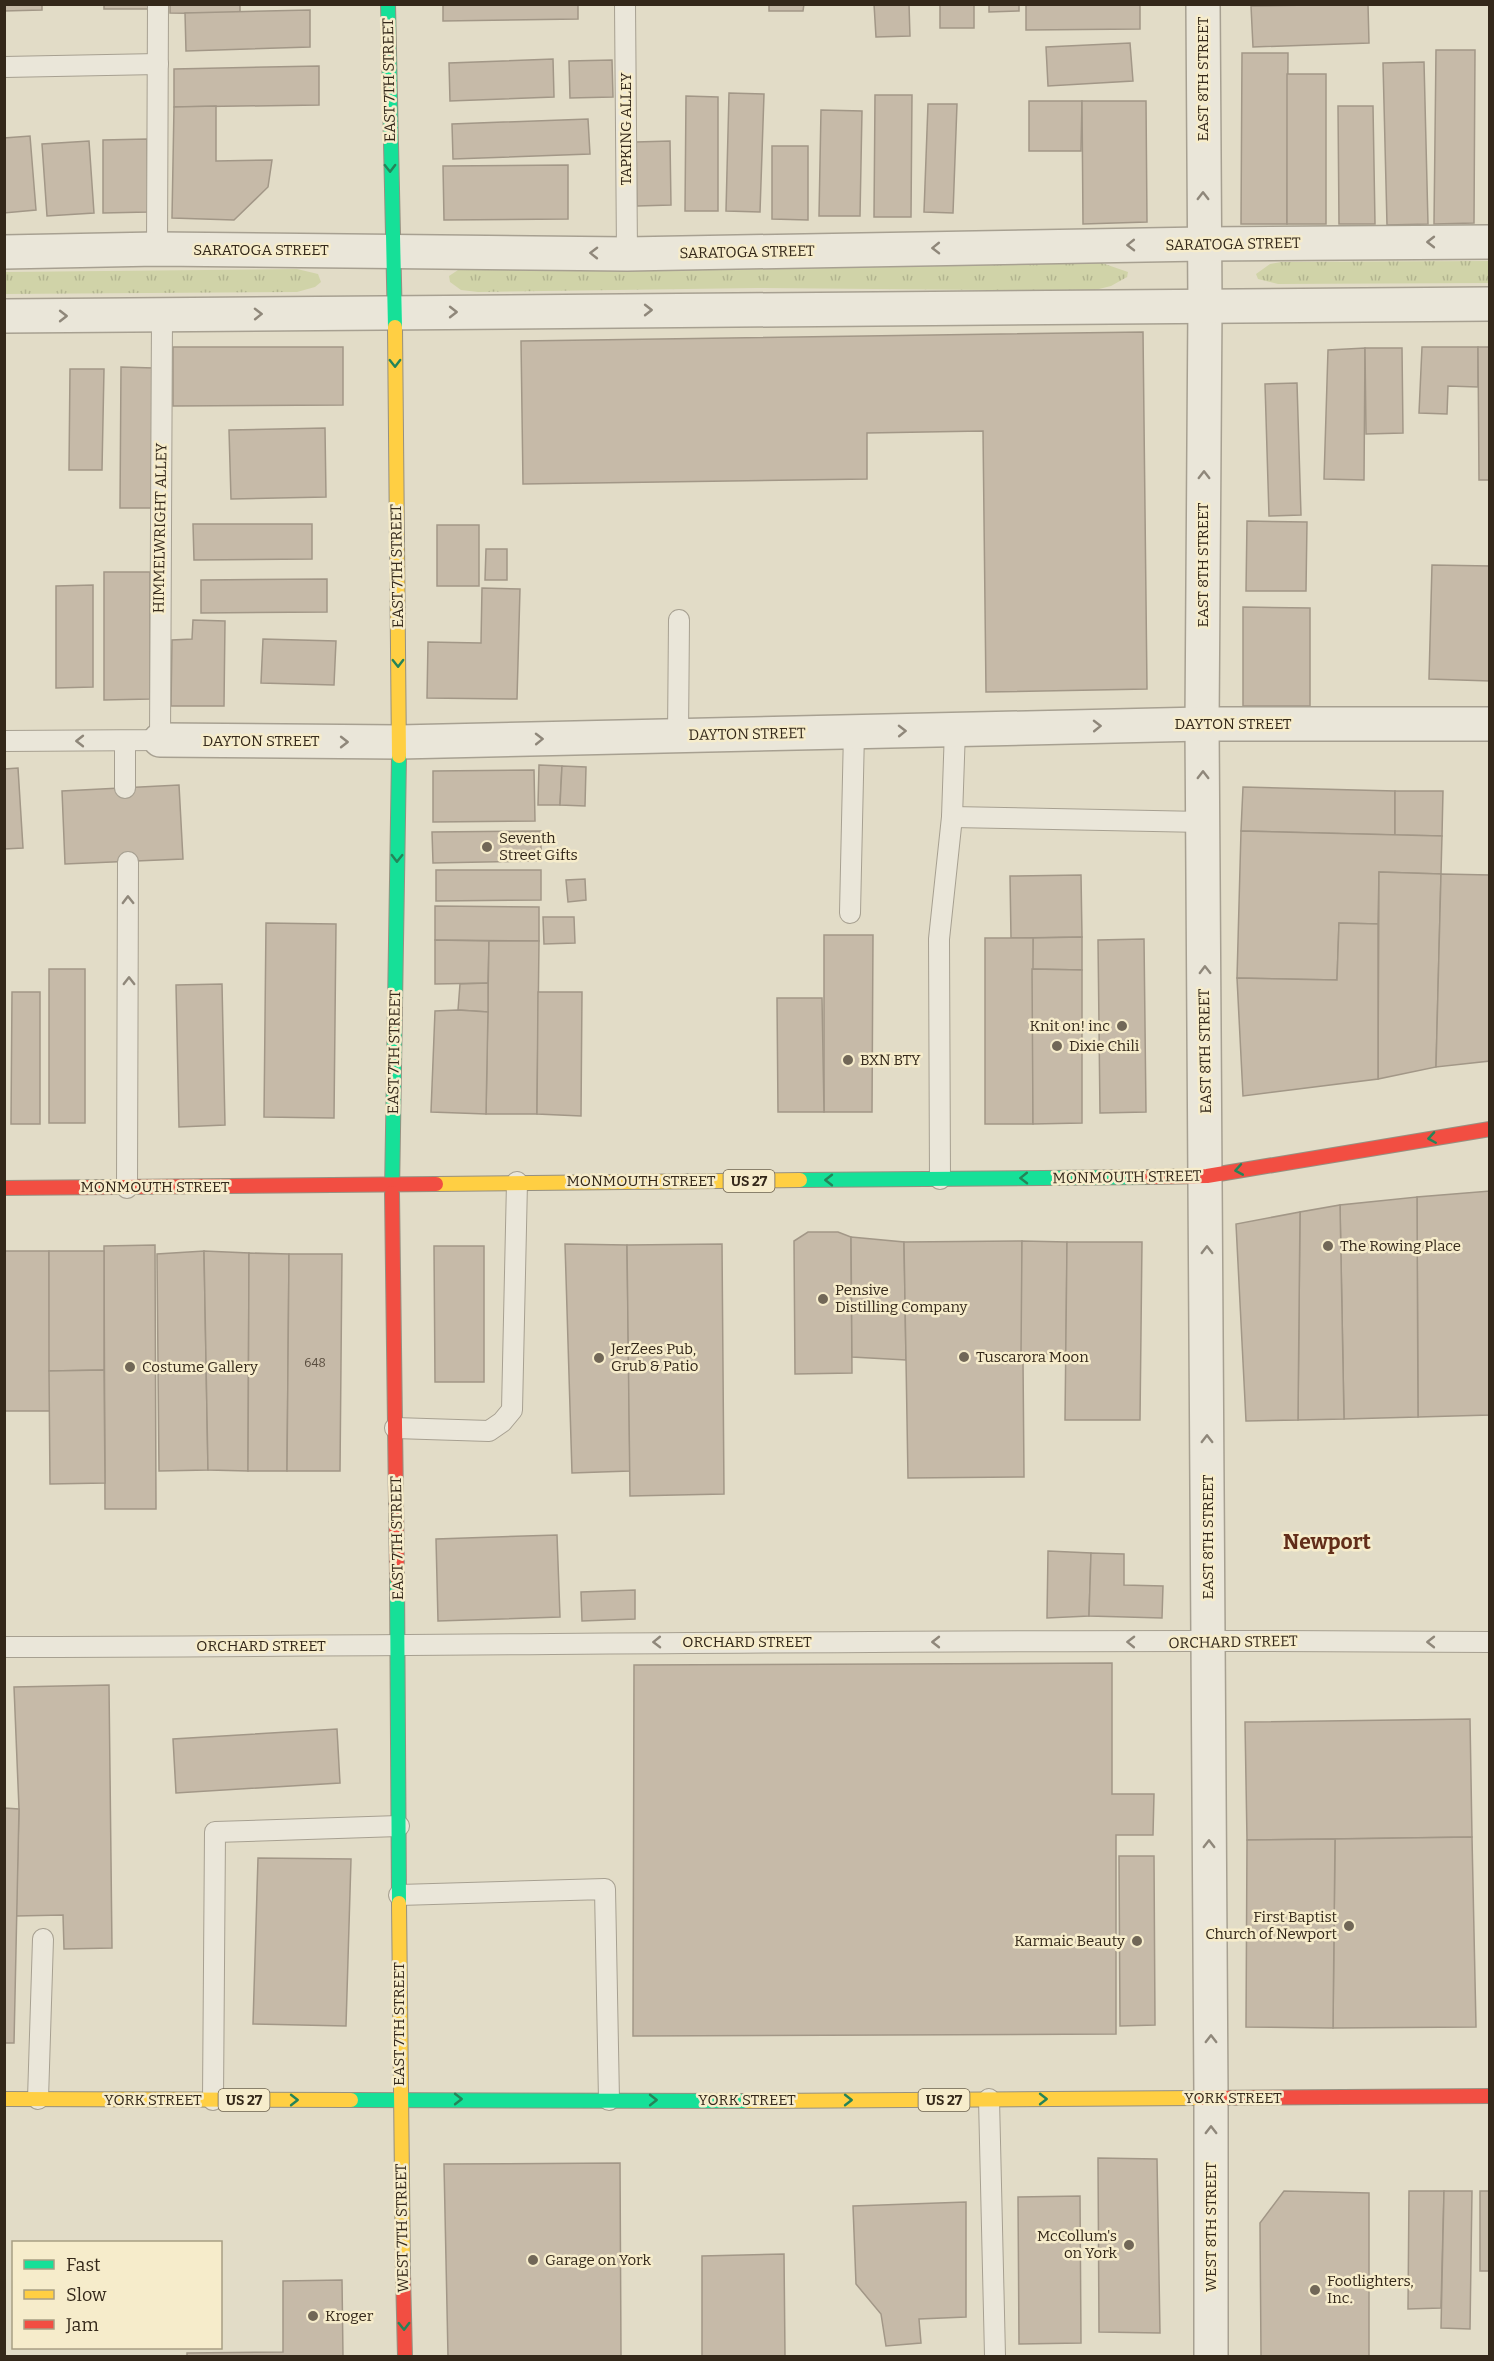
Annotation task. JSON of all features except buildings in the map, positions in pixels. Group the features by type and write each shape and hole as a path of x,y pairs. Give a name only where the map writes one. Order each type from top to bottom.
{"main road":[{"name":"EAST 7TH STREET","path":"388,4 395,312 399,742 392,1184 399,1646 399,2099"},
{"name":"MONMOUTH STREET","path":"4,1188 1207,1176 1490,1129"},
{"name":"YORK STREET","path":"4,2099 609,2100 1490,2096"},
{"name":"WEST 7TH STREET","path":"399,2099 405,2356"}],"street":[{"name":"EAST 8TH STREET","path":"1203,4 1205,305 1202,724 1207,1176 1211,2097"},
{"name":"SARATOGA STREET","path":"4,252 157,249 627,254 1203,244 1490,242"},
{"path":"4,316 1490,304"},
{"name":"DAYTON STREET","path":"160,741 399,742 1202,724 1490,724"},
{"name":"WEST 8TH STREET","path":"1211,2097 1211,2356"}],"lane":[{"path":"157,249 158,4"},
{"name":"TAPKING ALLEY","path":"625,4 627,254"},
{"path":"4,67 158,64"},
{"name":"HIMMELWRIGHT ALLEY","path":"160,741 162,315"},
{"path":"678,736 679,620"},
{"path":"940,1179 939,939 952,817 955,729"},
{"path":"850,913 855,732"},
{"name":"DAYTON STREET","path":"4,741 160,741"},
{"path":"125,741 125,788"},
{"path":"952,817 1203,822"},
{"path":"127,1188 128,862"},
{"path":"395,1428 489,1431 502,1422 512,1410 518,1182"},
{"name":"ORCHARD STREET","path":"4,1647 399,1646 743,1641 1490,1642"},
{"path":"213,2100 215,1832 399,1826"},
{"path":"399,1895 605,1889 609,2100"},
{"path":"38,2099 43,1939"},
{"path":"989,2099 994,2356"}],"green space":[{"path":"1489,261 1489,283 1278,284 1258,279 1256,274 1270,264 1281,262"},
{"path":"1099,262 1128,272 1127,277 1111,286 1091,291 758,288 478,292 461,290 450,282 449,276 458,270 471,268"},
{"path":"297,269 318,274 321,282 315,287 297,292 5,294 5,272"}],"traffic: fast":[{"path":"388,4 395,327"},
{"path":"392,1193 399,756"},
{"path":"800,1180 1149,1177"},
{"path":"397,1578 399,1903"},
{"path":"351,2100 748,2101"}],"traffic: slow":[{"path":"395,327 399,756"},
{"path":"436,1184 800,1180"},
{"path":"399,1903 403,2274"},
{"path":"748,2101 1198,2098"},
{"path":"4,2099 351,2100"}],"traffic: jam":[{"path":"1149,1177 1207,1176 1490,1129"},
{"path":"4,1188 436,1184"},
{"path":"392,1193 397,1578"},
{"path":"1198,2098 1490,2096"},
{"path":"403,2274 405,2356"}],"place":[{"name":"Seventh Street Gifts","path":"487,847"},
{"name":"Knit on! inc","path":"1122,1026"},
{"name":"Dixie Chili","path":"1057,1046"},
{"name":"BXN BTY","path":"848,1060"},
{"name":"The Rowing Place","path":"1328,1246"},
{"name":"Pensive Distilling Company","path":"823,1299"},
{"name":"Tuscarora Moon","path":"964,1357"},
{"name":"JerZees Pub, Grub & Patio","path":"599,1358"},
{"name":"Costume Gallery","path":"130,1367"},
{"name":"First Baptist Church of Newport","path":"1349,1926"},
{"name":"Karmaic Beauty","path":"1137,1941"},
{"name":"McCollum's on York","path":"1129,2245"},
{"name":"Garage on York","path":"533,2260"},
{"name":"Footlighters, Inc.","path":"1315,2290"},
{"name":"Kroger","path":"313,2316"}],"district":[{"name":"Newport","path":"1327,1542"}]}
